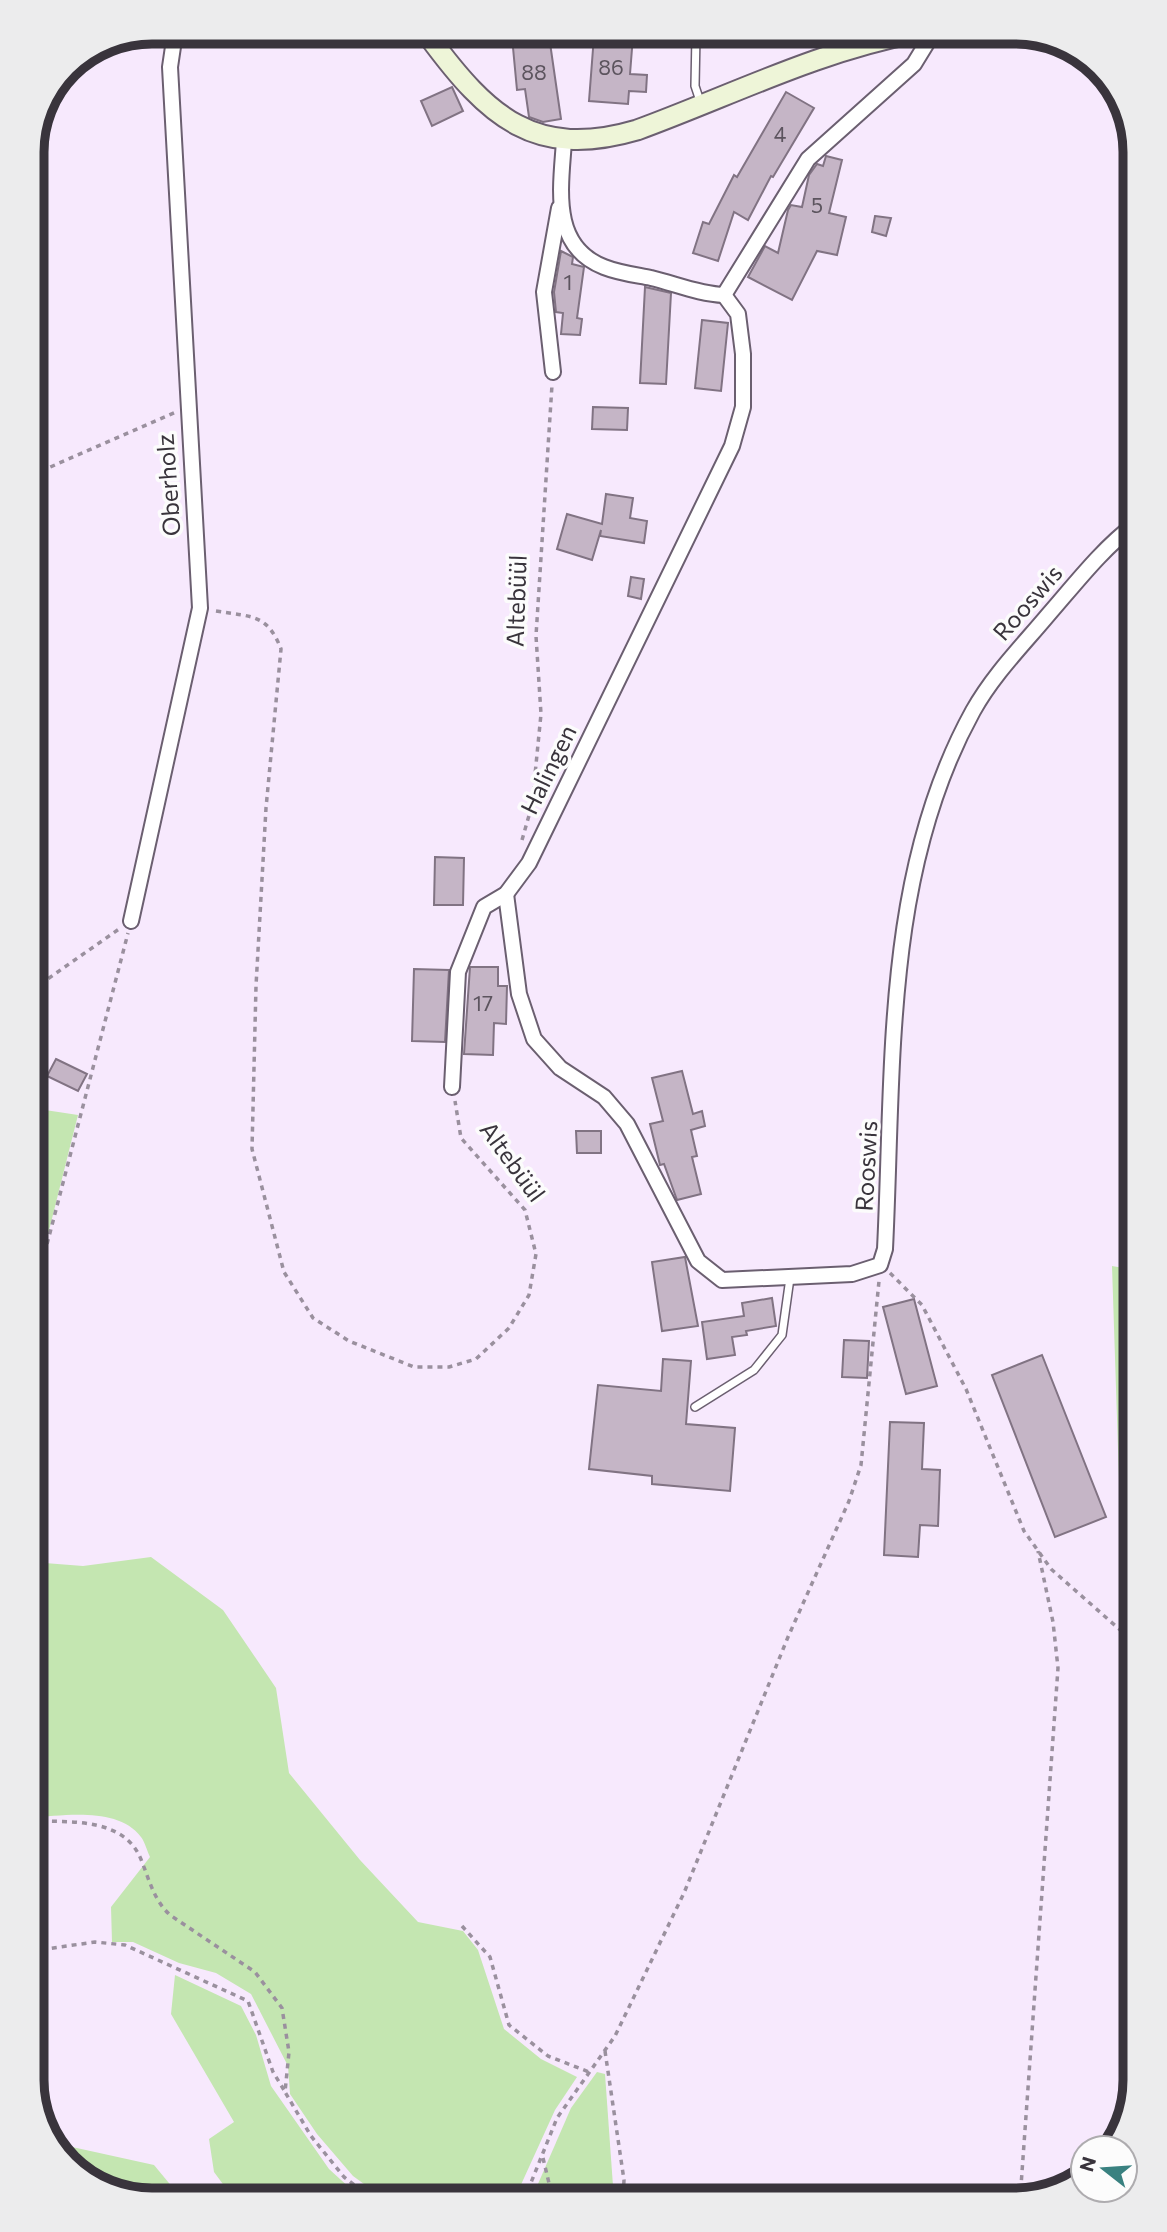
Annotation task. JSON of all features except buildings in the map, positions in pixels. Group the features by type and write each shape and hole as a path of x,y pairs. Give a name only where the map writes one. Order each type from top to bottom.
{"street":[{"name":"Oberholz","path":"131,920 200,608 170,67 173,44"},
{"path":"435,44 465,81 507,120 546,138 564,141 614,137 787,68 863,44"},
{"path":"559,207 573,241 592,261 606,268 678,284 703,294 724,295 808,159 914,64 926,44"},
{"path":"553,372 544,292 559,207 564,141"},
{"name":"Halingen","path":"506,894 529,863 732,446 743,407 743,354 738,314 724,295"},
{"name":"Rooswis","path":"880,1265 885,1249 902,926 917,852 948,761 997,675 1109,544 1123,534"},
{"path":"452,1087 458,972 484,907 506,894 519,994 534,1039 560,1068 604,1097 627,1124 698,1261 722,1280 852,1274 880,1265"}],"lane":[{"path":"696,44 695,86 701,104"},
{"path":"695,1407 754,1370 782,1335 790,1278"}],"path":[{"name":"Altebüül","path":"521,844 532,805 541,714 536,636 553,372"},
{"path":"44,470 187,407"},
{"name":"Altebüül","path":"200,608 256,618 273,628 281,649 266,808 252,1149 285,1272 313,1318 349,1342 414,1367 449,1367 477,1359 509,1328 529,1296 536,1254 524,1210 461,1138 452,1087"},
{"path":"44,982 131,920"},
{"path":"44,1256 131,920"},
{"path":"880,1265 900,1280 922,1305 966,1389 1024,1531 1051,1569 1123,1632"},
{"path":"529,2188 557,2118 605,2051 684,1893 789,1637 849,1501 861,1465 880,1265"},
{"path":"1021,2187 1058,1668 1053,1622 1038,1551"},
{"path":"44,1822 100,1825 121,1834 138,1851 158,1904 170,1915 255,1972 282,2008 288,2029 285,2092"},
{"path":"462,1926 490,1957 509,2025 548,2056 589,2072"},
{"path":"44,1949 94,1942 125,1945 248,2001 273,2072 311,2136 344,2177 358,2188"},
{"path":"605,2051 623,2188"},
{"path":"543,2156 550,2188"}],"green space":[{"path":"44,1110 78,1115 44,1250"},
{"path":"1112,1266 1123,1268 1123,1480 1119,1479"},
{"path":"151,1557 223,1610 276,1688 289,1773 360,1860 418,1922 463,1931 478,1950 504,2029 541,2059 577,2077 555,2110 519,2188 370,2188 353,2176 317,2134 290,2094 288,2066 251,1994 216,1973 179,1963 133,1942 112,1942 111,1907 150,1857 144,1841 131,1827 105,1817 44,1816 44,1563 83,1566"},
{"path":"175,1975 241,2006 256,2035 271,2086 329,2169 350,2188 226,2188 214,2172 209,2139 234,2122 171,2014"},
{"path":"597,2072 605,2074 613,2188 536,2188 571,2108"},
{"path":"66,2146 154,2165 173,2188 145,2188 110,2180 86,2166"}]}
